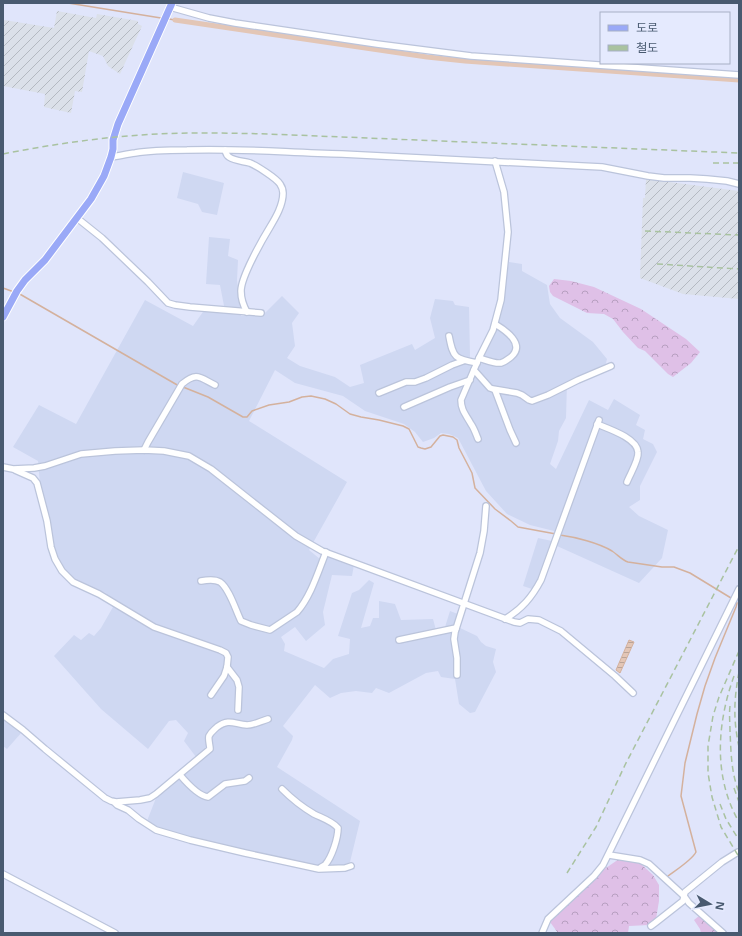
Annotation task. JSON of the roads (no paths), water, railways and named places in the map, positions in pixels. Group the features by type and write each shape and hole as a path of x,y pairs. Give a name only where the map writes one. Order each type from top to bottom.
{"main road":[{"path":"3,317 16,292 25,280 45,260 77,218 91,199 104,176 113,150 113,140 118,124 171,5"}],"street":[{"path":"171,5 209,18 235,23 428,51 512,60 739,75"},
{"path":"111,157 150,151 210,149 262,150 602,167 664,178 707,179 739,184"},
{"path":"225,150 226,155 230,158 250,164 271,177 279,183 283,191 282,200 276,217 249,267 242,285 242,300 246,312"},
{"path":"478,439 472,424 463,412 461,400 493,330 501,300 508,232 504,192 495,162"},
{"path":"77,218 102,238 168,303 190,307 261,313"},
{"path":"448,336 454,354 457,358 464,361 495,363 505,362 516,352 517,348 512,337 495,324"},
{"path":"378,393 406,382 415,382 426,378 464,361"},
{"path":"474,370 490,388 516,393 532,401 611,366"},
{"path":"144,450 180,386 187,380 197,376 215,385"},
{"path":"404,407 470,380"},
{"path":"495,390 516,443"},
{"path":"505,619 516,613 534,593 541,580 598,422 627,438 636,447 638,453 636,461 627,482"},
{"path":"13,469 45,466 81,454 115,451 164,451 189,456 211,469 296,536 322,551 514,622 520,623 528,619 539,620 561,631 632,692"},
{"path":"3,467 13,469 33,478 37,482 55,559 62,571 73,582 100,594 154,628 226,653 228,657 224,676 211,695"},
{"path":"457,675 457,658 454,639 456,628 480,553 486,506"},
{"path":"201,581 219,581 230,596 241,621 270,630 297,612 300,608 308,594 326,552"},
{"path":"542,933 548,919 594,876 603,865 739,589"},
{"path":"399,640 456,628"},
{"path":"227,667 237,680 239,687 238,710"},
{"path":"3,715 105,798 128,810 156,830 190,840 319,869 345,868 351,866"},
{"path":"113,802 150,798 210,749 210,734 222,724 227,722 248,725 268,719"},
{"path":"180,775 199,793 208,797 225,784 245,781 249,778"},
{"path":"282,789 293,800 313,814 335,824 338,828 338,836 330,855 325,864 319,869"},
{"path":"651,926 656,924 683,900 685,892 722,862 739,852"},
{"path":"609,854 646,862 649,864 684,896 689,903 723,933"},
{"path":"3,874 103,930 115,933"}],"waterway":[{"path":"68,3 161,18"},
{"path":"169,19 175,20"},
{"path":"175,20 427,57 739,80"},
{"path":"3,288 14,292"},
{"path":"18,293 179,386"},
{"path":"183,387 208,397 243,417 247,417 252,411 269,405 289,402 302,397 311,396 325,399 336,404 350,414 403,426 409,429 418,447 421,448 425,449 431,447 440,436 443,435 453,437 457,440 459,448 472,473 475,488 495,509 518,527 556,534"},
{"path":"560,535 600,545 628,562 662,567 674,567 690,573 731,598"},
{"path":"668,876 687,862 696,852 681,796 685,763 705,686 736,607 737,603 735,600"}],"railway":[{"path":"3,154 55,145 124,136 205,133 268,134 739,153"},
{"path":"713,163 739,163"},
{"path":"645,231 739,235"},
{"path":"657,264 739,269"},
{"path":"567,873 596,827 625,765 739,546"},
{"path":"739,651 719,697 713,716 708,746 708,773 712,797 721,827 739,857"},
{"path":"739,672 735,709 739,747"},
{"path":"734,676 724,712 720,750 725,787 739,822"},
{"path":"730,706 732,762 734,777 739,792"},
{"path":"734,788 739,802"},
{"path":"720,804 726,819 739,840"}]}
